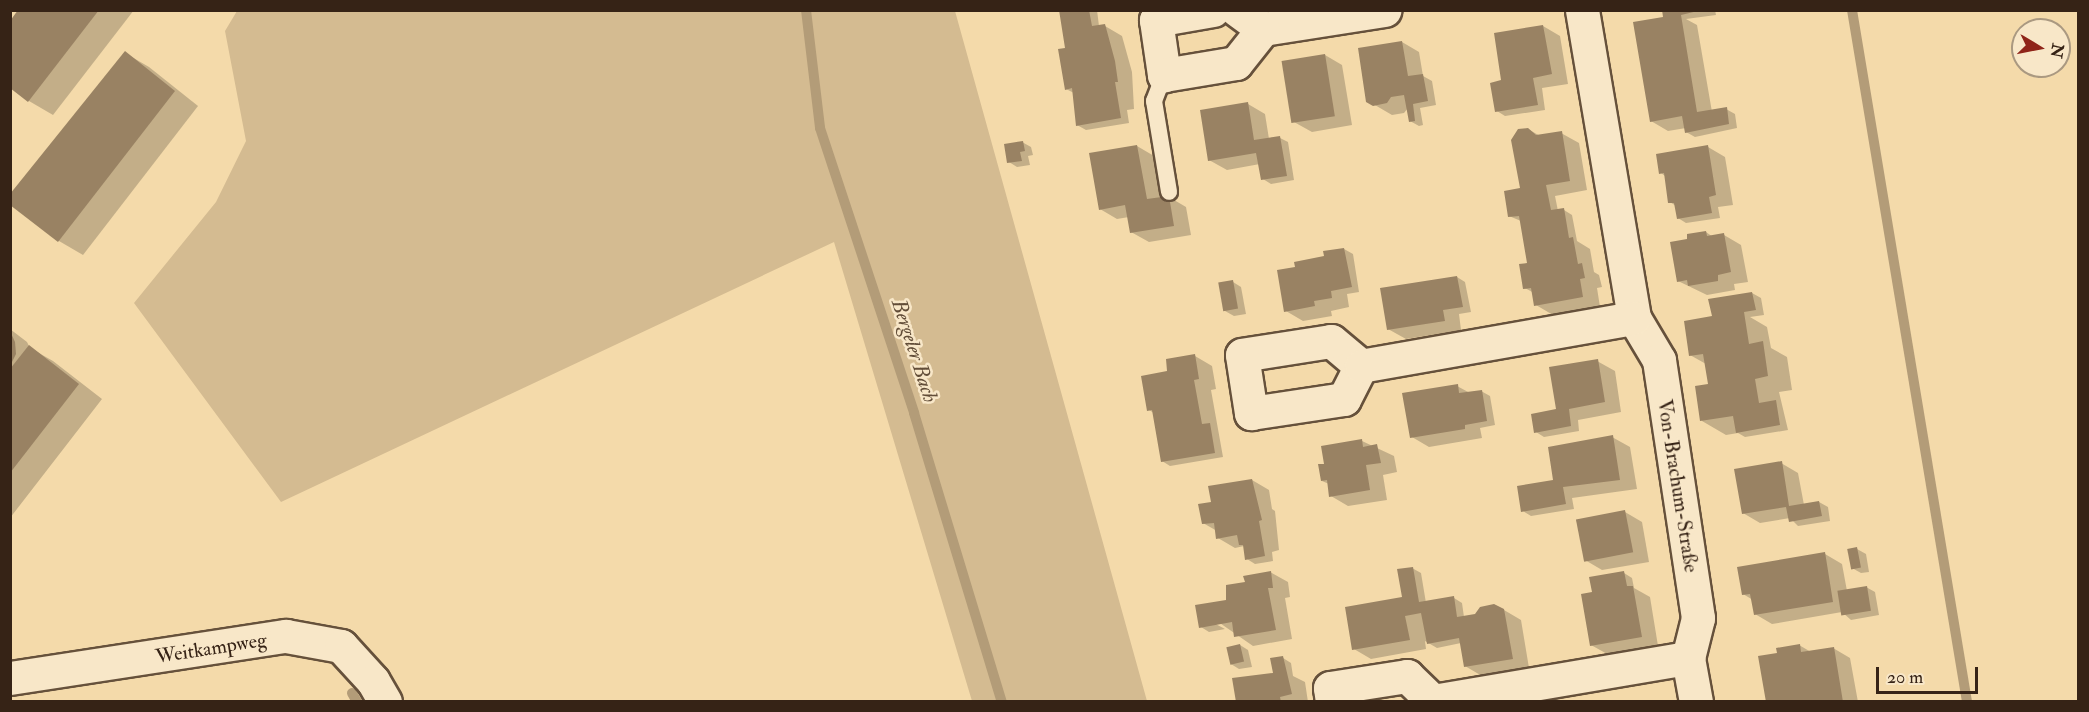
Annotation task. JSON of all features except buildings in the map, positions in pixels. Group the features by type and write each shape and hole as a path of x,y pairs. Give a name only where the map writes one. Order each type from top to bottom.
{"street":[{"path":"1213,10 1150,15 1164,75 1236,63 1263,29 1384,10"},
{"path":"1237,10 1263,29"},
{"name":"Von-Brachum-Straße","path":"1582,10 1588,30 1635,318 1659,360 1698,618 1688,658 1696,702"},
{"path":"1361,366 1635,318"},
{"name":"Weitkampweg","path":"10,678 286,636 341,646 373,681 385,702"},
{"path":"1332,702 1330,688 1407,676 1433,701 1688,658"}],"lane":[{"path":"1164,75 1154,101 1169,192"}],"shaded area":[{"path":"237,11 955,11 1147,701 972,701 834,242 281,502 134,303 216,202 246,141 225,31"}],"waterway":[{"name":"Bergeler Bach","path":"806,10 820,128 914,413 1002,702"},
{"path":"1852,10 1967,702"},
{"path":"352,693 357,702"}]}
